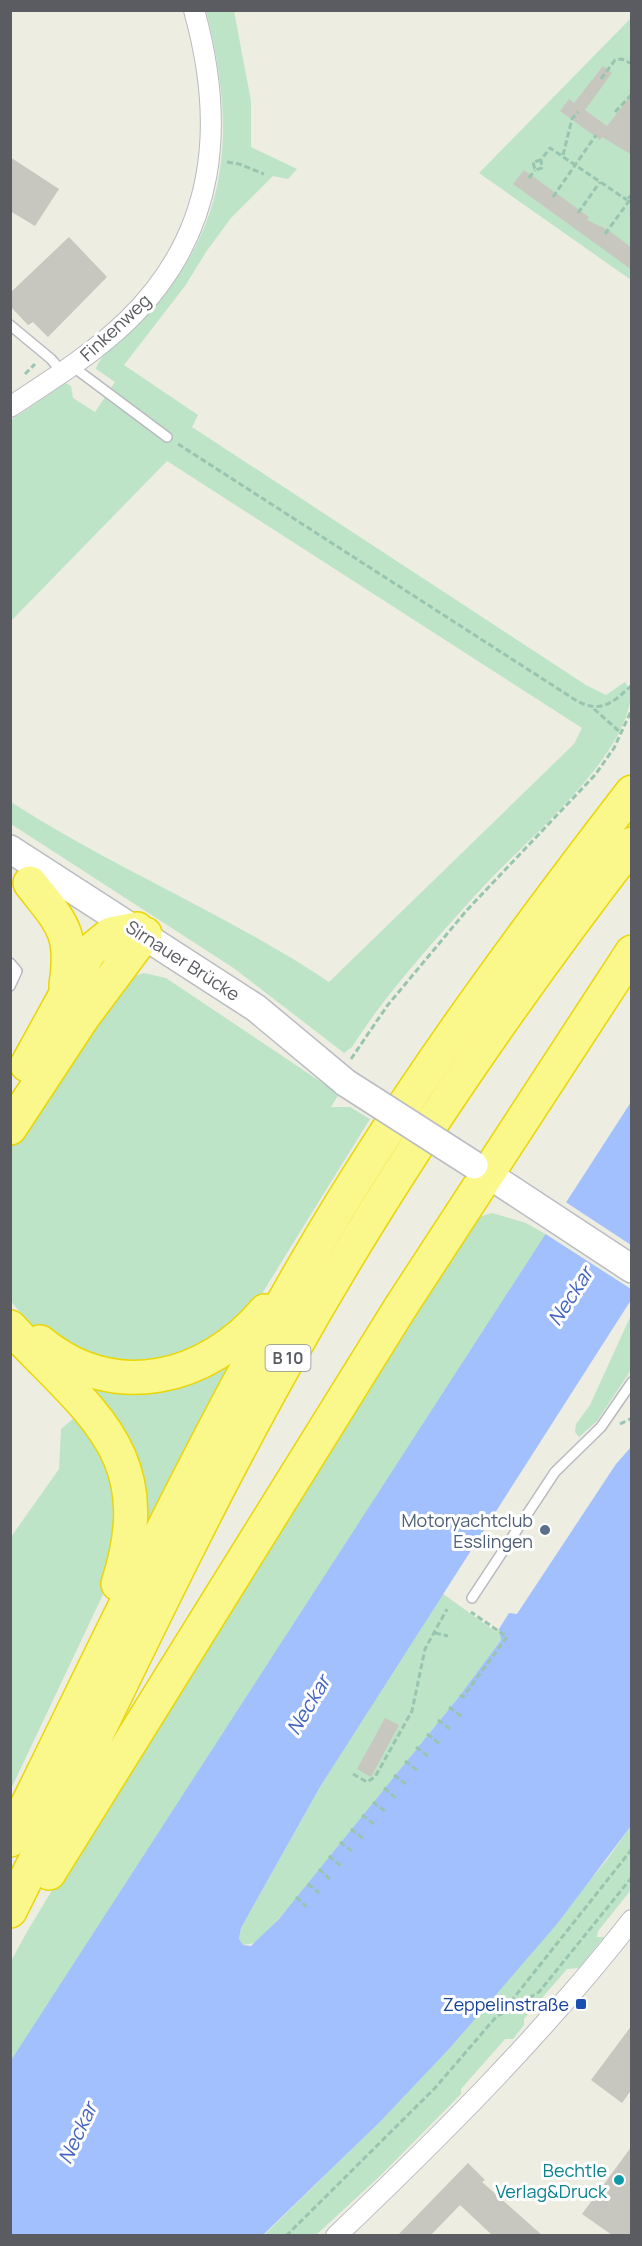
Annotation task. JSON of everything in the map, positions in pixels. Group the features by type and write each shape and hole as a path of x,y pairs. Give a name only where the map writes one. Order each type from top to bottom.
{"highway":[{"name":"B 10","path":"10,1840 98,1658 215,1426 305,1263 431,1065 531,922 632,792"},
{"name":"B 10","path":"10,1911 231,1464 336,1275 394,1179 465,1072 562,934 632,844"},
{"path":"20,877 58,916 67,934 69,956 65,995"},
{"path":"10,1091 89,952 132,937"},
{"path":"10,1128 132,937"},
{"path":"10,1921 68,1845 480,1170 632,952"},
{"path":"10,1310 30,1334 47,1347 84,1368 120,1377 159,1376 197,1365 238,1339 305,1263"},
{"path":"10,1327 95,1416 114,1444 126,1473 132,1507 130,1544 98,1658"}],"main road":[{"name":"Sirnauer Brücke","path":"10,849 132,937"},
{"name":"Sirnauer Brücke","path":"20,877 132,937 256,1008 480,1170 632,1269"}],"street":[{"name":"Finkenweg","path":"10,407 67,369 129,319 172,266 188,237 199,208 210,161 210,86 194,10"},
{"path":"336,2235 495,2079 568,1998 632,1920"}],"lane":[{"path":"12,328 45,354 168,437"},
{"path":"10,963 17,971 10,986"},
{"path":"472,1598 555,1472 601,1427 632,1382"}],"path":[{"path":"601,79 615,60 622,59 631,64"},
{"path":"615,112 632,93"},
{"path":"563,155 573,119 578,112"},
{"path":"553,197 596,135"},
{"path":"535,170 533,162 541,160 550,148 629,202"},
{"path":"529,178 535,170 542,168 541,160"},
{"path":"210,161 239,164 264,174"},
{"path":"578,213 600,182"},
{"path":"605,234 629,202 632,194"},
{"path":"23,376 45,354"},
{"path":"168,437 552,685 592,707 621,733"},
{"path":"592,707 610,704 632,685"},
{"path":"348,1073 363,1038 427,957 467,909 595,776 621,733 632,709"},
{"path":"353,1774 367,1782 375,1777 412,1711 425,1649 447,1609"},
{"path":"460,1695 463,1697 507,1638 482,1619"},
{"path":"435,1633 448,1636"},
{"path":"449,1707 461,1716"},
{"path":"438,1720 450,1729"},
{"path":"427,1734 439,1743"},
{"path":"416,1748 429,1757"},
{"path":"405,1761 418,1771"},
{"path":"394,1775 407,1785"},
{"path":"384,1788 397,1798"},
{"path":"373,1802 386,1812"},
{"path":"362,1815 375,1826"},
{"path":"351,1829 364,1839"},
{"path":"340,1842 353,1852"},
{"path":"286,2235 435,2088 493,2020 504,2011 632,1849"},
{"path":"329,1856 341,1866"},
{"path":"319,1869 330,1879"},
{"path":"504,2011 528,2001 539,1992 632,1877"},
{"path":"308,1884 319,1893"},
{"path":"296,1897 307,1906"}],"green space":[{"path":"206,11 234,11 251,101 251,147 297,169 288,179 273,176 231,218 185,286 124,365 198,415 192,427 586,685 606,695 625,682 631,691 626,716 614,742 595,769 431,945 381,1005 352,1047 344,1053 235,969 11,824 11,802 89,848 251,934 329,982 574,744 582,728 167,461 11,621 11,420 66,383 71,386 73,398 95,412 115,382 96,369 99,362 152,310 179,275 199,240 212,204 220,168 223,131 221,92"},
{"path":"631,18 631,280 479,173"},
{"path":"144,973 166,978 339,1094 331,1107 350,1107 370,1119 253,1308 222,1342 119,1369 32,1327 10,1300 10,1149 132,977"},
{"path":"492,1213 526,1223 547,1235 11,2062 11,1961 28,1930 222,1610 479,1217"},
{"path":"631,1315 631,1370 597,1421 579,1437 575,1432 576,1424 590,1405"},
{"path":"232,1359 143,1529 61,1365"},
{"path":"81,1412 114,1464 115,1569 11,1789 11,1537 59,1469 61,1429"},
{"path":"442,1593 496,1632 499,1629 501,1640 458,1698 298,1898 256,1943 243,1945 239,1939 241,1928 320,1787"},
{"path":"631,1826 631,1890 598,1931 597,1937 604,1937 579,1968 567,1969 524,2019 524,2025 513,2039 505,2039 461,2089 461,2094 381,2175 316,2235 263,2236 380,2122 450,2048 606,1861"}],"water":[{"name":"Neckar","path":"631,1102 631,1300 320,1787 241,1928 239,1939 243,1945 251,1946 279,1919 458,1698 501,1640 499,1629 509,1613 517,1614 616,1464 631,1447 631,1826 557,1924 450,2048 380,2122 263,2235 11,2235 10,2062"}],"pier":[{"path":"564,1201 631,1245 631,1289 544,1233"}],"building":[{"path":"603,66 612,73 585,110 607,126 632,94 632,155 602,137 600,140 560,111 569,99 574,103"},
{"path":"10,157 59,189 35,226 10,211"},
{"path":"524,170 589,217 587,220 608,230 632,248 632,270 513,184"},
{"path":"69,237 107,277 48,337 33,322 28,325 10,306 10,293"},
{"path":"385,1718 399,1725 371,1777 357,1769"},
{"path":"632,2025 632,2089 622,2103 591,2080"},
{"name":"Bechtle Verlag&Druck","path":"632,2146 632,2235 612,2235 582,2214"},
{"path":"468,2163 485,2180 482,2182 542,2235 492,2235 460,2205 431,2235 398,2235"}],"place":[{"name":"Motoryachtclub Esslingen","path":"545,1530"},
{"name":"Zeppelinstraße","path":"581,2004"},
{"name":"Bechtle Verlag&Druck","path":"619,2180"}]}
